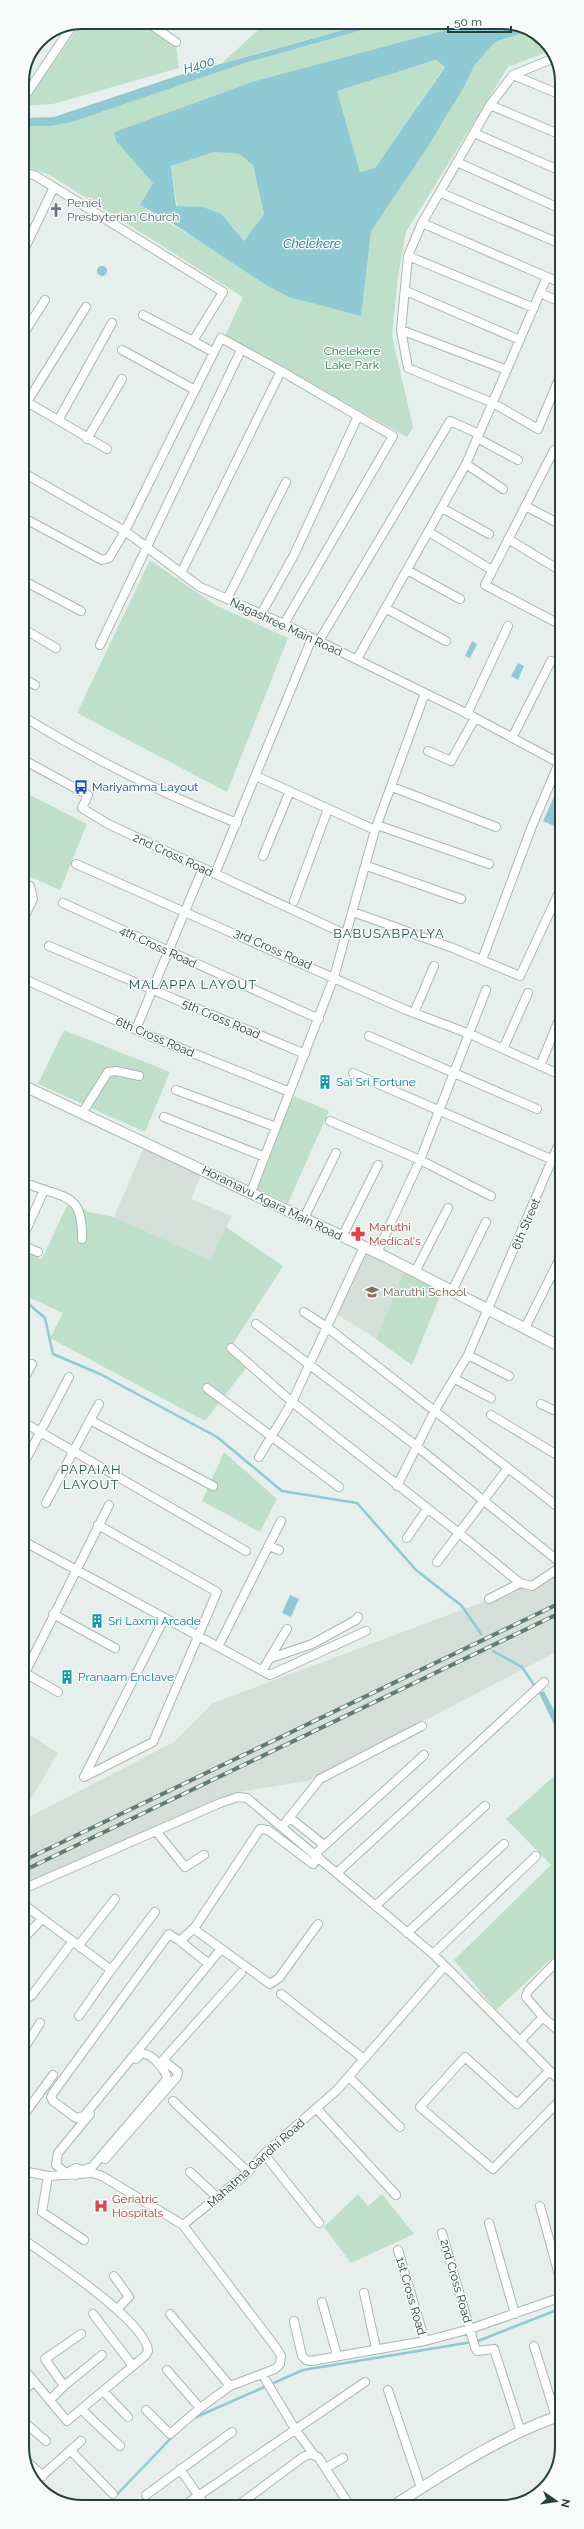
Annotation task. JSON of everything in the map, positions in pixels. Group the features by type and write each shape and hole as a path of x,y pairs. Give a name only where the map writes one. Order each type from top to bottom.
{"street":[{"path":"157,29 176,42"},
{"path":"29,90 69,31"},
{"path":"550,60 513,75 490,105 457,162 441,194 422,223 408,256 406,291 401,330 408,368 493,403 538,429 555,388"},
{"path":"513,75 555,92"},
{"path":"490,105 555,132"},
{"path":"474,132 555,168"},
{"path":"457,162 555,206"},
{"path":"29,174 36,176 223,292 193,341"},
{"path":"29,239 54,187"},
{"path":"441,194 555,242"},
{"path":"422,223 555,280"},
{"path":"408,256 534,308"},
{"path":"357,659 466,464 547,277"},
{"path":"406,291 520,340"},
{"path":"540,293 555,299"},
{"path":"29,325 45,300"},
{"path":"29,395 86,307"},
{"path":"143,315 213,352"},
{"path":"59,419 112,323"},
{"path":"401,330 507,370"},
{"path":"29,521 102,560 108,558 125,530 221,338 393,436 284,624"},
{"path":"122,350 195,390"},
{"path":"100,645 241,350"},
{"path":"181,573 281,371"},
{"path":"87,439 122,380"},
{"path":"29,403 59,419 87,439 107,449"},
{"path":"261,614 294,555 358,416"},
{"path":"215,874 316,639 450,421 518,460"},
{"path":"554,450 485,585 555,622"},
{"path":"466,464 503,489"},
{"name":"Nagashree Main Road","path":"29,476 125,530 200,587 284,624 357,659 471,716 555,761"},
{"path":"227,599 286,482"},
{"path":"525,506 555,521"},
{"path":"442,508 489,534"},
{"path":"429,532 492,570"},
{"path":"508,539 555,567"},
{"path":"407,570 460,599"},
{"path":"29,584 81,611"},
{"path":"385,608 446,641"},
{"path":"428,751 451,761 508,626"},
{"path":"29,632 56,648"},
{"path":"512,738 551,661"},
{"path":"29,682 35,685"},
{"path":"252,1192 334,977 367,866 376,828 425,693"},
{"path":"29,720 81,752 187,803 237,823"},
{"name":"2nd Cross Road","path":"29,763 88,795 82,808 108,824 347,935"},
{"path":"482,960 532,826 555,775"},
{"path":"256,776 328,809 376,828 489,864"},
{"path":"392,786 496,827"},
{"path":"263,856 290,791"},
{"path":"294,901 328,809"},
{"name":"3rd Cross Road","path":"76,864 186,911 414,1013 470,1034 555,1072"},
{"path":"367,866 461,899"},
{"path":"136,1029 167,951 186,911 202,868"},
{"path":"29,886 33,898 29,907"},
{"path":"353,912 482,960 520,976 555,901"},
{"name":"4th Cross Road","path":"63,903 319,1019"},
{"name":"5th Cross Road","path":"49,946 305,1054"},
{"path":"414,1013 434,966"},
{"name":"6th Cross Road","path":"29,981 136,1029 290,1092"},
{"path":"377,1253 420,1160 440,1112 486,990"},
{"path":"503,1049 528,993"},
{"path":"540,1066 555,1030"},
{"path":"369,1036 455,1072 537,1109"},
{"path":"82,1113 108,1072 116,1071 139,1076"},
{"path":"353,1073 553,1160"},
{"name":"Horamavu Agara Main Road","path":"29,1088 252,1192 489,1309 555,1344"},
{"path":"176,1090 276,1127"},
{"path":"164,1117 265,1157"},
{"path":"330,1121 420,1160 491,1196"},
{"path":"304,1218 336,1152"},
{"name":"6th Street","path":"397,1486 415,1445 434,1410 455,1379 468,1355 555,1155"},
{"path":"342,1237 378,1165"},
{"path":"31,1185 65,1196 77,1206 82,1220 82,1239"},
{"path":"29,1222 44,1190"},
{"path":"415,1272 448,1208"},
{"path":"452,1291 486,1222"},
{"path":"259,1457 292,1402 310,1366 364,1247"},
{"path":"29,1249 38,1252"},
{"path":"525,1328 555,1268"},
{"path":"304,1312 328,1328 555,1505"},
{"path":"256,1324 415,1445 555,1559"},
{"path":"231,1348 292,1402 397,1486 459,1533 520,1583 532,1586 555,1570"},
{"path":"468,1355 509,1376"},
{"path":"29,1370 32,1364"},
{"path":"29,1453 69,1377"},
{"path":"455,1379 491,1398"},
{"path":"207,1388 339,1487"},
{"path":"46,1503 99,1404"},
{"path":"541,1404 555,1411"},
{"path":"492,1415 555,1454"},
{"path":"90,1420 212,1486"},
{"path":"29,1426 246,1551"},
{"path":"437,1562 508,1468"},
{"path":"29,1665 75,1570 109,1505"},
{"path":"407,1538 427,1509"},
{"path":"218,1647 281,1521"},
{"path":"98,1525 217,1592 153,1742 84,1777 164,1619"},
{"path":"29,1544 197,1638 218,1647 270,1676 366,1631"},
{"path":"269,1546 279,1550"},
{"path":"489,1599 520,1583"},
{"path":"53,1614 115,1648"},
{"path":"271,1658 312,1644 356,1620 358,1617"},
{"path":"262,1671 287,1629"},
{"path":"29,1675 58,1692"},
{"path":"338,1872 528,1695 544,1682"},
{"path":"271,1832 289,1817 320,1778 422,1726"},
{"path":"180,1942 195,1927 260,1829 271,1832 313,1864 324,1845 424,1756"},
{"path":"29,1886 220,1803 243,1796 338,1872 407,1934 433,1954 444,1967 555,2077"},
{"path":"375,1906 485,1806"},
{"path":"289,1817 324,1845"},
{"path":"156,1831 185,1866 204,1855"},
{"path":"283,1841 289,1834"},
{"path":"407,1934 504,1844"},
{"path":"433,1954 536,1856"},
{"path":"29,1997 115,1899"},
{"path":"29,1909 111,1970"},
{"path":"79,2016 111,1970 155,1912"},
{"path":"29,1933 42,1919"},
{"path":"195,1927 198,1932 266,1982 274,1983 318,1924"},
{"path":"209,1964 169,1934 51,2097 52,2101 76,2118 84,2116 209,1964 221,1949"},
{"path":"555,1963 528,1991 526,1997 543,2017 555,2028"},
{"name":"Mahatma Gandhi Road","path":"183,2225 218,2198 248,2172 264,2154 317,2109 349,2077 444,1967"},
{"path":"93,2173 177,2077 178,2072 163,2060 241,1973"},
{"path":"281,1994 364,2059"},
{"path":"520,2041 543,2017"},
{"path":"29,2040 40,2023"},
{"path":"29,2173 48,2176 76,2171 83,2170 92,2167 165,2082 167,2079 164,2069 147,2055 139,2055 58,2153 56,2165 66,2173 76,2171 93,2173 108,2179 183,2225 281,2356 280,2364 266,2381 230,2386 200,2408 170,2434 146,2410"},
{"path":"549,2071 517,2104 465,2057 420,2107 493,2169 555,2105"},
{"path":"29,2108 53,2075"},
{"path":"349,2077 400,2127"},
{"path":"173,2102 248,2172"},
{"path":"317,2109 396,2195"},
{"path":"264,2154 319,2223"},
{"path":"190,2172 218,2198"},
{"path":"48,2176 42,2212 84,2240"},
{"path":"540,2206 555,2261"},
{"path":"489,2223 515,2314"},
{"name":"2nd Cross Road","path":"442,2232 475,2347 477,2351 494,2349 521,2432"},
{"path":"29,2243 117,2308 148,2346 146,2355 104,2392 67,2421 29,2376"},
{"name":"1st Cross Road","path":"398,2250 425,2341"},
{"path":"114,2276 129,2297 117,2308"},
{"path":"364,2293 376,2348"},
{"path":"294,2321 302,2356 306,2360 311,2361 337,2355 425,2341 470,2332 555,2300"},
{"path":"322,2302 337,2355"},
{"path":"93,2314 133,2366"},
{"path":"170,2314 230,2386"},
{"path":"64,2386 45,2360 81,2334"},
{"path":"534,2346 555,2403"},
{"path":"50,2400 64,2386 102,2355"},
{"path":"167,2370 200,2408"},
{"path":"266,2381 295,2429 314,2455 326,2468 346,2500"},
{"path":"29,2387 34,2382"},
{"path":"192,2500 365,2382"},
{"path":"388,2390 421,2488"},
{"path":"104,2392 128,2417"},
{"path":"82,2410 120,2446"},
{"path":"402,2500 521,2432 555,2418"},
{"path":"29,2426 46,2441"},
{"path":"146,2495 232,2432"},
{"path":"40,2478 81,2441"},
{"path":"71,2451 113,2494"},
{"path":"244,2500 303,2457 314,2455"},
{"path":"326,2468 342,2458"},
{"path":"33,2467 43,2476"},
{"path":"180,2469 201,2500"}],"shaded area":[{"path":"144,1147 201,1175 191,1199 232,1216 210,1260 114,1217"},
{"name":"Maruthi School","path":"366,1254 403,1273 376,1339 338,1315"},
{"path":"555,1572 555,1653 308,1781 237,1792 29,1883 29,1817 174,1742 213,1703 480,1603"},
{"path":"29,1734 58,1753 29,1802"}],"green space":[{"path":"77,29 150,29 176,45 179,68 53,104 29,106 29,97"},
{"path":"259,29 346,29 222,63"},
{"name":"Chelekere Lake Park","path":"366,29 450,29 255,81 114,132 153,183 140,205 227,258 360,316 370,231 427,148 464,87 474,66 495,42 522,33 537,42 546,53 508,67 406,232 398,276 392,336 413,427 407,437 225,336 243,297 50,175 29,168 29,126 51,126 72,122 245,63"},
{"path":"437,60 445,66 375,168 360,172 337,91"},
{"path":"214,152 239,154 253,165 264,214 244,241 222,217 216,213 200,208 177,206 171,166"},
{"path":"150,560 215,605 288,638 227,792 77,713"},
{"path":"29,795 87,824 60,890 29,876"},
{"path":"64,1030 170,1072 145,1132 38,1084"},
{"path":"294,1096 329,1111 288,1203 254,1188"},
{"path":"71,1197 70,1200 89,1212 114,1217 210,1260 226,1227 283,1266 229,1350 246,1368 205,1421 50,1338 63,1313 29,1298 29,1253 42,1259"},
{"path":"403,1273 442,1291 412,1365 376,1339"},
{"path":"224,1452 277,1499 260,1532 202,1501"},
{"path":"555,1775 555,1955 496,2010 454,1960 551,1865 506,1819"},
{"path":"358,2194 368,2206 382,2194 414,2234 351,2263 324,2227"}],"water":[{"path":"347,29 366,29 245,63 72,122 51,126 29,126 29,118 54,117 177,76"},
{"name":"Chelekere","path":"450,29 506,29 522,33 495,42 474,66 464,87 427,148 371,231 361,316 289,297 266,285 169,221 140,205 153,183 116,141 114,132 255,81","holes":["436,60 445,67 375,168 360,172 337,91","214,152 239,154 253,165 264,214 244,241 221,214 203,207 176,206 171,166"]},
{"path":"100,266 104,266 106,267 106,275 100,276 97,273 97,269"},
{"path":"472,641 477,644 470,658 465,656"},
{"path":"518,663 524,666 518,680 511,676"},
{"path":"555,795 555,826 543,821"},
{"path":"290,1595 299,1599 291,1617 282,1613"},
{"path":"544,1691 555,1712 555,1726 539,1693"}],"waterway":[{"path":"29,1304 45,1318 53,1354 100,1374 217,1437 282,1491 357,1503 416,1570 462,1606 481,1634"},
{"path":"493,1651 522,1667 536,1688"},
{"path":"194,2418 303,2370 478,2341 555,2311"},
{"path":"112,2500 174,2435"}],"railway":[{"path":"29,1858 555,1605"},
{"path":"29,1868 555,1615"}],"place":[{"name":"Peniel Presbyterian Church","path":"56,210"},
{"name":"Mariyamma Layout","path":"81,787"},
{"name":"Sai Sri Fortune","path":"325,1082"},
{"name":"Maruthi Medical's","path":"358,1234"},
{"name":"Maruthi School","path":"372,1292"},
{"name":"Sri Laxmi Arcade","path":"97,1621"},
{"name":"Pranaam Enclave","path":"67,1677"},
{"name":"Geriatric Hospitals","path":"101,2206"}],"district":[{"name":"BABUSABPALYA","path":"389,933"},
{"name":"MALAPPA LAYOUT","path":"193,984"},
{"name":"PAPAIAH LAYOUT","path":"91,1476"}],"water label":[{"name":"H400","path":"199,65"}]}
